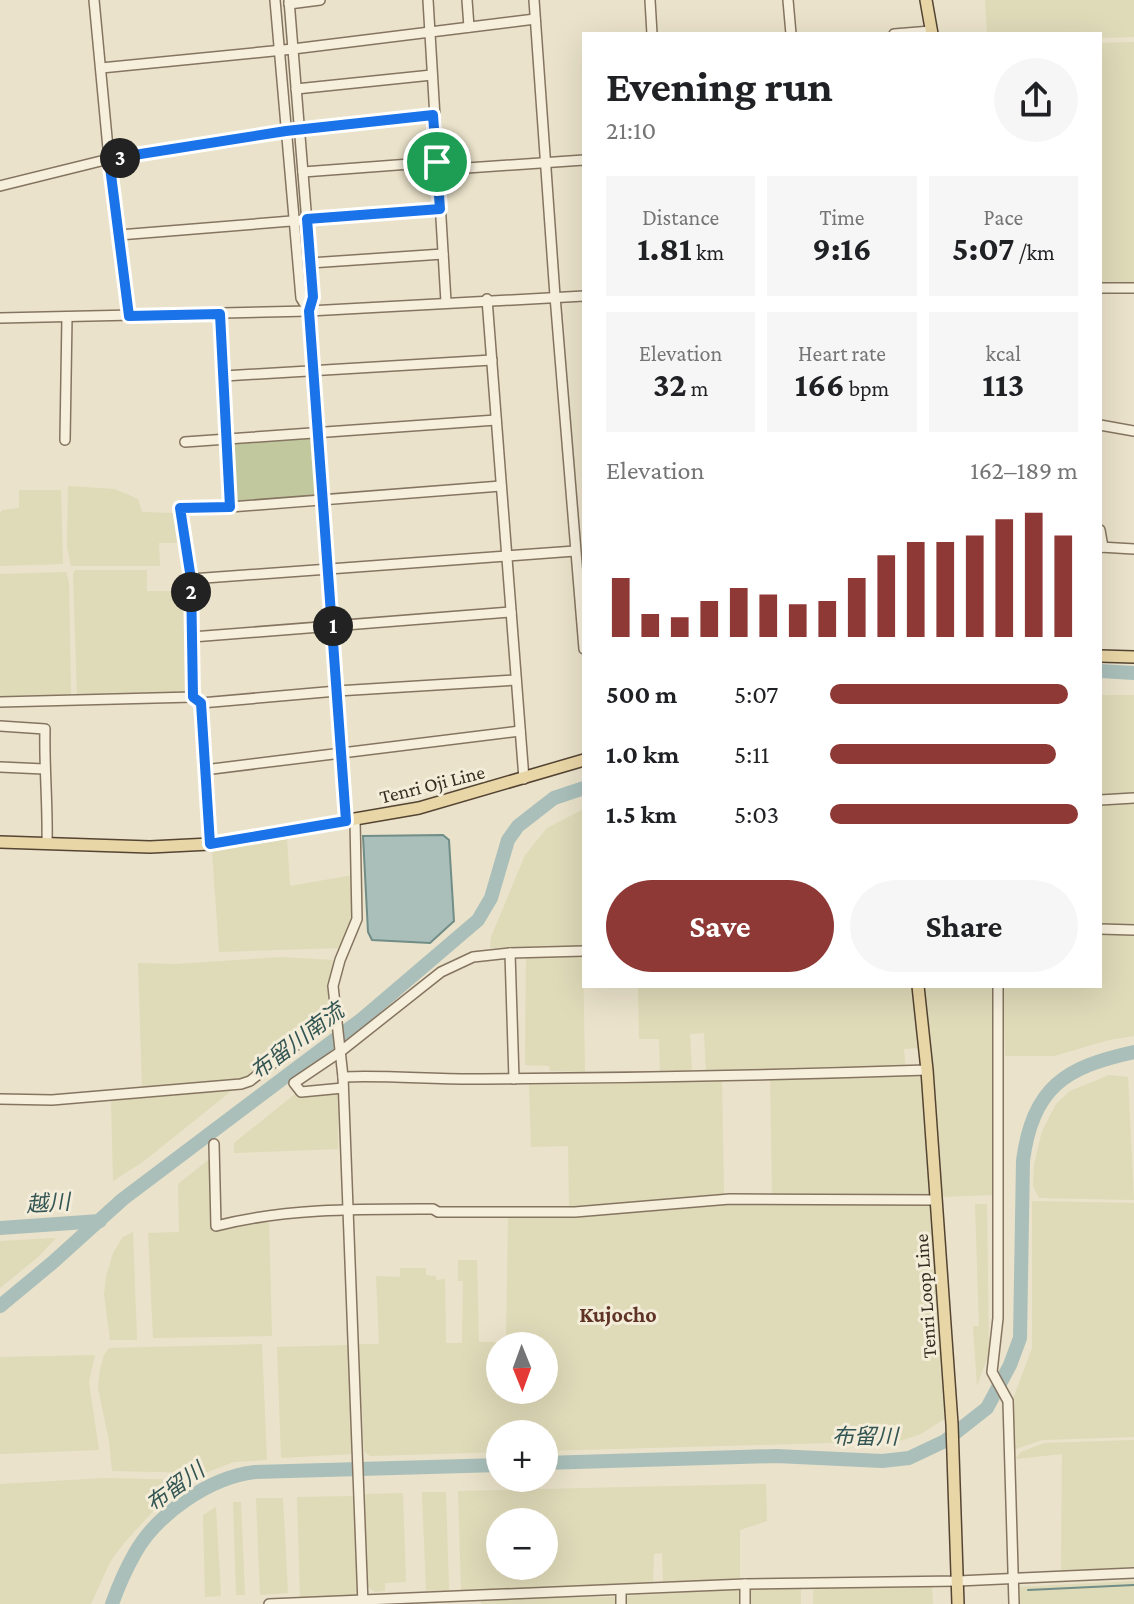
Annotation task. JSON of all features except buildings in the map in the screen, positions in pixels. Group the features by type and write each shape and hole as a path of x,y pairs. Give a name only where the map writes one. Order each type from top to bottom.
{"main road":[{"path":"926,0 932,32"},
{"path":"1102,656 1134,657"},
{"name":"Tenri Oji Line","path":"0,842 150,847 210,844 419,808 582,761"},
{"name":"Tenri Loop Line","path":"918,988 927,1070 952,1424 958,1604"}],"street":[{"path":"94,0 109,159 129,316"},
{"path":"275,0 301,298 309,311"},
{"path":"320,0 289,2 313,297 309,311 322,501 342,755 359,908 355,930 340,960 333,986 343,1083 362,1602"},
{"path":"428,0 446,302"},
{"path":"467,0 469,27"},
{"path":"534,0 582,627"},
{"path":"650,0 652,32"},
{"path":"788,0 791,32"},
{"path":"101,68 293,49 535,19"},
{"path":"296,89 432,75"},
{"path":"0,186 109,159 286,131 433,115"},
{"path":"303,172 582,160"},
{"path":"119,235 440,209"},
{"path":"310,263 443,254"},
{"path":"1102,288 1134,288"},
{"path":"0,318 309,311 582,296"},
{"path":"487,299 524,779"},
{"path":"220,314 230,507"},
{"path":"62,317 65,440"},
{"path":"224,376 492,360"},
{"path":"185,442 496,420"},
{"path":"1102,425 1134,431"},
{"path":"210,844 192,637 191,579 180,508 322,501 501,486"},
{"path":"1102,547 1134,549"},
{"path":"191,579 575,551"},
{"path":"192,637 511,612"},
{"path":"0,702 197,700 516,680"},
{"path":"0,726 45,729 44,781 49,794 47,844"},
{"path":"204,770 520,731"},
{"path":"0,767 44,769"},
{"path":"1102,800 1134,798"},
{"path":"1102,929 1134,930"},
{"path":"582,951 473,957 441,972 294,1083 301,1092 371,1076 429,1080 727,1077 927,1070"},
{"path":"510,953 514,1079"},
{"path":"998,988 998,1318 992,1372 1008,1401 1014,1604"},
{"path":"0,1099 52,1100 241,1084 250,1081 335,1014"},
{"path":"214,1144 216,1226 244,1218 347,1209 575,1212 730,1199 935,1200"},
{"path":"269,1604 745,1584 958,1581 1134,1573"},
{"path":"745,1584 745,1604"},
{"path":"621,1590 621,1604"}],"shaded area":[{"path":"985,0 1134,0 1134,37 1102,38 1102,32 987,32"},
{"path":"1134,42 1134,284 1102,284 1102,43"},
{"path":"68,486 115,489 138,499 142,512 173,513 183,543 159,543 160,566 71,566 67,547"},
{"path":"19,490 61,490 63,564 0,566 0,513 19,508"},
{"path":"75,570 147,570 147,591 187,591 190,694 77,697"},
{"path":"66,572 69,582 71,697 0,699 0,574"},
{"path":"1102,695 1134,695 1134,1036 1054,1056 1005,1056 1003,988 1102,988"},
{"path":"582,810 582,946 490,948 491,937 525,855 547,828"},
{"path":"287,839 290,886 353,875 355,918 341,948 219,952 212,850"},
{"path":"582,954 585,1072 550,1071 549,1066 525,1065 526,956"},
{"path":"281,957 333,960 326,1017 251,1077 142,1088 138,963 176,964"},
{"path":"638,988 913,988 919,1048 904,1049 906,1074 921,1074 929,1195 772,1194 770,1072 706,1073 704,1033 690,1034 692,1072 660,1072 659,1039 639,1039"},
{"path":"923,988 993,988 994,1195 940,1197"},
{"path":"1109,1075 1128,1077 1134,1200 1039,1198 1033,1186 1034,1165 1042,1131 1056,1104 1070,1091"},
{"path":"722,1081 724,1194 569,1207 568,1146 531,1147 529,1085"},
{"path":"235,1088 144,1161 113,1181 111,1098"},
{"path":"338,1093 338,1149 234,1153 234,1143 295,1094"},
{"path":"212,1157 216,1229 240,1222 269,1221 272,1336 153,1338 148,1233 179,1232 178,1184"},
{"path":"1032,1201 1134,1203 1134,1437 1042,1440 1013,1450 1011,1404 1032,1348"},
{"path":"744,1202 931,1203 946,1418 921,1434 900,1441 558,1451 558,1420 486,1420 486,1452 370,1456 364,1452 358,1344 379,1344 376,1276 400,1277 400,1268 426,1268 426,1275 436,1276 436,1280 445,1279 446,1343 462,1343 463,1281 458,1281 458,1260 477,1260 479,1342 486,1342 486,1404 558,1404 558,1332 506,1332 508,1216"},
{"path":"975,1204 987,1204 989,1353 977,1386 973,1326 979,1326"},
{"path":"133,1232 137,1340 110,1340 104,1294 106,1277 113,1253 123,1237"},
{"path":"56,1238 38,1257 0,1288 0,1241"},
{"path":"262,1344 267,1460 234,1462 205,1473 112,1471 98,1388 100,1369 109,1348"},
{"path":"349,1345 352,1454 281,1458 277,1347"},
{"path":"95,1355 89,1382 99,1450 0,1454 0,1357"},
{"path":"1134,1440 1134,1568 1061,1570 1062,1454 1015,1459 1021,1452 1044,1443"},
{"path":"105,1478 189,1482 154,1510 124,1543 110,1562 91,1604 0,1604 0,1484"},
{"path":"766,1484 767,1521 740,1530 740,1578 663,1582 662,1553 654,1554 653,1583 461,1590 458,1491 558,1492 558,1489"},
{"path":"422,1492 446,1492 449,1590 426,1591"},
{"path":"403,1493 406,1582 385,1583 385,1591 375,1592 366,1585 364,1494"},
{"path":"355,1496 358,1595 300,1598 297,1497"},
{"path":"256,1498 283,1498 288,1593 260,1595"},
{"path":"233,1502 241,1502 245,1595 236,1595"},
{"path":"216,1507 221,1596 205,1597 203,1515"},
{"path":"1134,1581 1134,1604 1018,1604 1017,1587"},
{"path":"932,1587 933,1604 813,1604 813,1588"},
{"path":"801,1588 801,1604 749,1604 748,1589"},
{"path":"743,1589 743,1604 625,1604 625,1596"},
{"path":"620,1597 620,1604 481,1604 481,1598"}],"green space":[{"path":"304,434 315,440 320,500 237,506 234,502 230,447 233,440"}],"water":[{"path":"443,835 449,840 454,921 430,943 372,940 368,932 363,836"}],"waterway":[{"name":"布留川南流","path":"1102,671 1134,673"},
{"name":"布留川南流","path":"0,1306 123,1199 362,1019 478,920 491,898 508,840 518,826 554,798 582,789"},
{"name":"布留川","path":"558,1463 776,1456 882,1461 909,1458 945,1441 987,1408 1010,1365 1020,1338 1023,1161 1034,1115 1044,1098 1071,1074 1089,1065 1134,1052"},
{"name":"越川","path":"0,1228 100,1221"},
{"name":"布留川","path":"112,1604 135,1553 157,1525 186,1500 220,1481 255,1472 486,1465"},
{"path":"1028,1590 1134,1585"}],"district":[{"name":"Kujocho","path":"618,1314"}],"route":[{"path":"433,115 437,162 440,209 307,219 313,297 309,311 346,821 210,844 201,703 193,697 191,579 180,508 230,507 220,314 129,316 109,159 286,131 433,115"}]}
